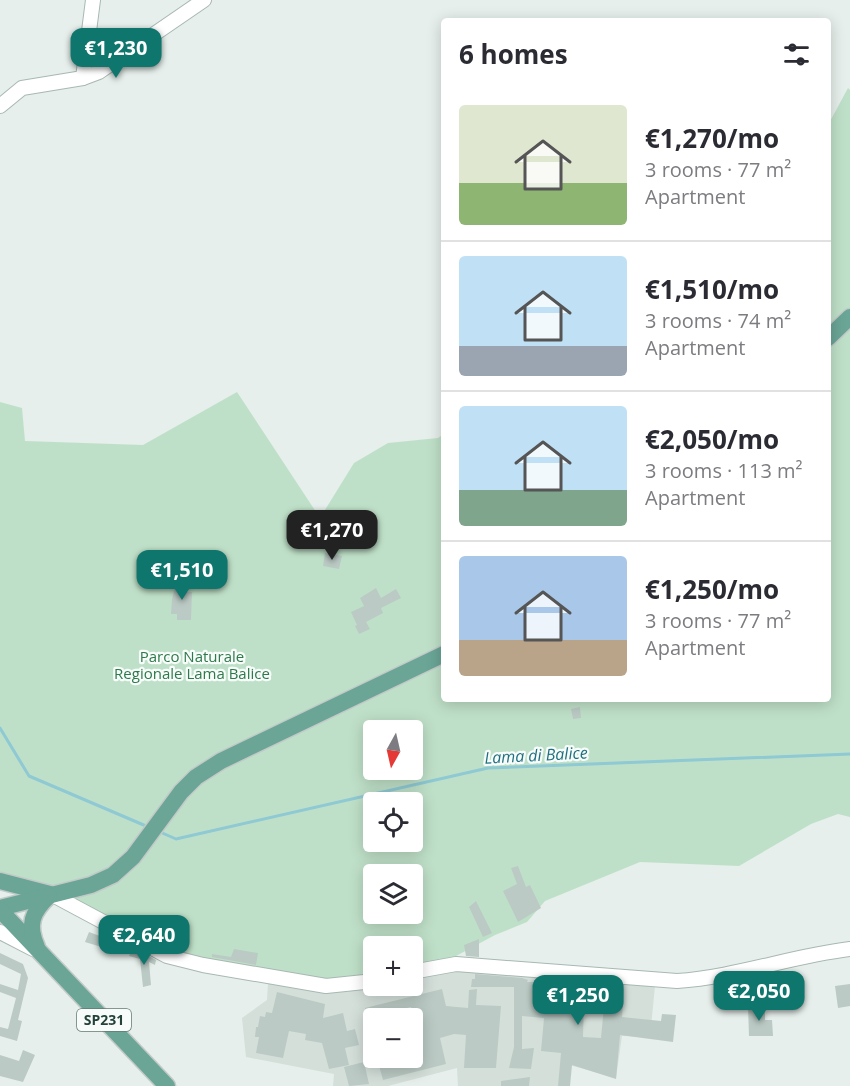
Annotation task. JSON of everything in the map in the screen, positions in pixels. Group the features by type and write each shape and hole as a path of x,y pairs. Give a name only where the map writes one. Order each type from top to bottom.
{"main road":[{"path":"831,335 850,317"},
{"path":"0,909 98,883 121,870 136,854 181,792 213,765 441,655"},
{"path":"0,881 51,894"},
{"path":"0,894 12,890 30,889"},
{"path":"41,953 34,939 33,918 36,909 51,894"},
{"name":"SP231","path":"0,909 167,1086"}],"street":[{"path":"83,78 93,0"},
{"path":"0,106 22,88 83,78 99,72 204,0"},
{"path":"51,894 167,956 215,968 326,986 363,982"},
{"path":"0,932 41,953"},
{"path":"423,970 456,964 677,981 702,980 825,952 850,949"}],"shaded area":[{"path":"462,968 655,986 650,1037 622,1036 616,1078 566,1064 565,1086 458,1086 457,1068 388,1086 333,1086 334,1074 246,1057 242,1018 267,1000 268,983 328,993 363,986 363,996 423,996 423,975"}],"green space":[{"name":"Parco Naturale Regionale Lama Balice","path":"848,88 850,90 850,817 838,814 811,824 739,866 640,862 545,901 527,922 495,935 443,963 423,968 423,936 363,936 363,983 346,988 177,958 0,874 0,402 22,408 25,441 143,445 237,392 320,518 354,463 388,443 441,436 441,702 831,702 831,119"}],"building":[{"path":"325,553 342,556 339,569 323,566"},
{"path":"180,570 186,592 192,592 191,620 177,620 177,614 171,614 172,599"},
{"path":"376,588 381,598 396,589 401,598 381,608 383,613 366,622 370,629 359,634 351,612 364,606 360,598"},
{"path":"580,707 581,718 573,719 571,709"},
{"path":"518,866 526,887 530,885 541,908 518,922 503,891 517,884 511,868"},
{"path":"476,901 492,933 483,937 469,907"},
{"path":"89,932 108,939 110,936 121,942 118,952 85,942"},
{"path":"479,939 479,957 466,956 464,945"},
{"path":"133,948 156,960 155,965 149,962 151,985 143,987 140,959 129,956"},
{"path":"234,949 258,953 256,965 212,957 212,954 231,957"},
{"path":"0,953 23,964 28,978 18,1020 22,1021 17,1041 0,1036 0,1027 8,1029 16,998 0,992 0,984 18,990 21,974 0,964"},
{"path":"475,974 522,978 528,980 527,982 534,982 534,986 538,986 537,1009 564,1011 565,985 624,989 622,1017 661,1021 662,1014 676,1015 673,1042 620,1035 616,1079 572,1065 570,1086 558,1086 561,1053 541,1051 544,1018 522,1016 522,1049 534,1048 531,1069 509,1068 514,1047 514,987 471,987 472,979 475,979","holes":["584,1003 604,1006 601,1038 583,1037"]},
{"path":"850,984 850,1006 838,1008 835,986"},
{"path":"442,989 446,1006 468,1008 469,990 477,989 476,1005 501,1006 496,1068 464,1068 466,1035 454,1034 440,1038 446,1064 383,1080 380,1068 423,1068 423,1008 365,1008 414,996 423,996 423,994"},
{"path":"277,992 325,1004 323,1018 343,1013 347,1031 355,1029 359,1045 345,1048 349,1065 329,1069 322,1043 305,1040 306,1034 289,1031 283,1058 256,1053 259,1037 255,1037 256,1027 258,1027 260,1016 265,1017 266,1012 272,1013"},
{"path":"765,1005 765,1020 772,1020 773,1036 749,1036 748,1006"},
{"path":"23,1050 35,1055 23,1082 0,1076 0,1055 19,1061"},
{"path":"363,1062 369,1084 349,1086 344,1067"},
{"path":"530,1077 529,1086 501,1086 501,1081"}],"waterway":[{"name":"Lama di Balice","path":"0,728 29,776 146,826"},
{"name":"Lama di Balice","path":"160,832 176,839 488,768 850,754"}]}
